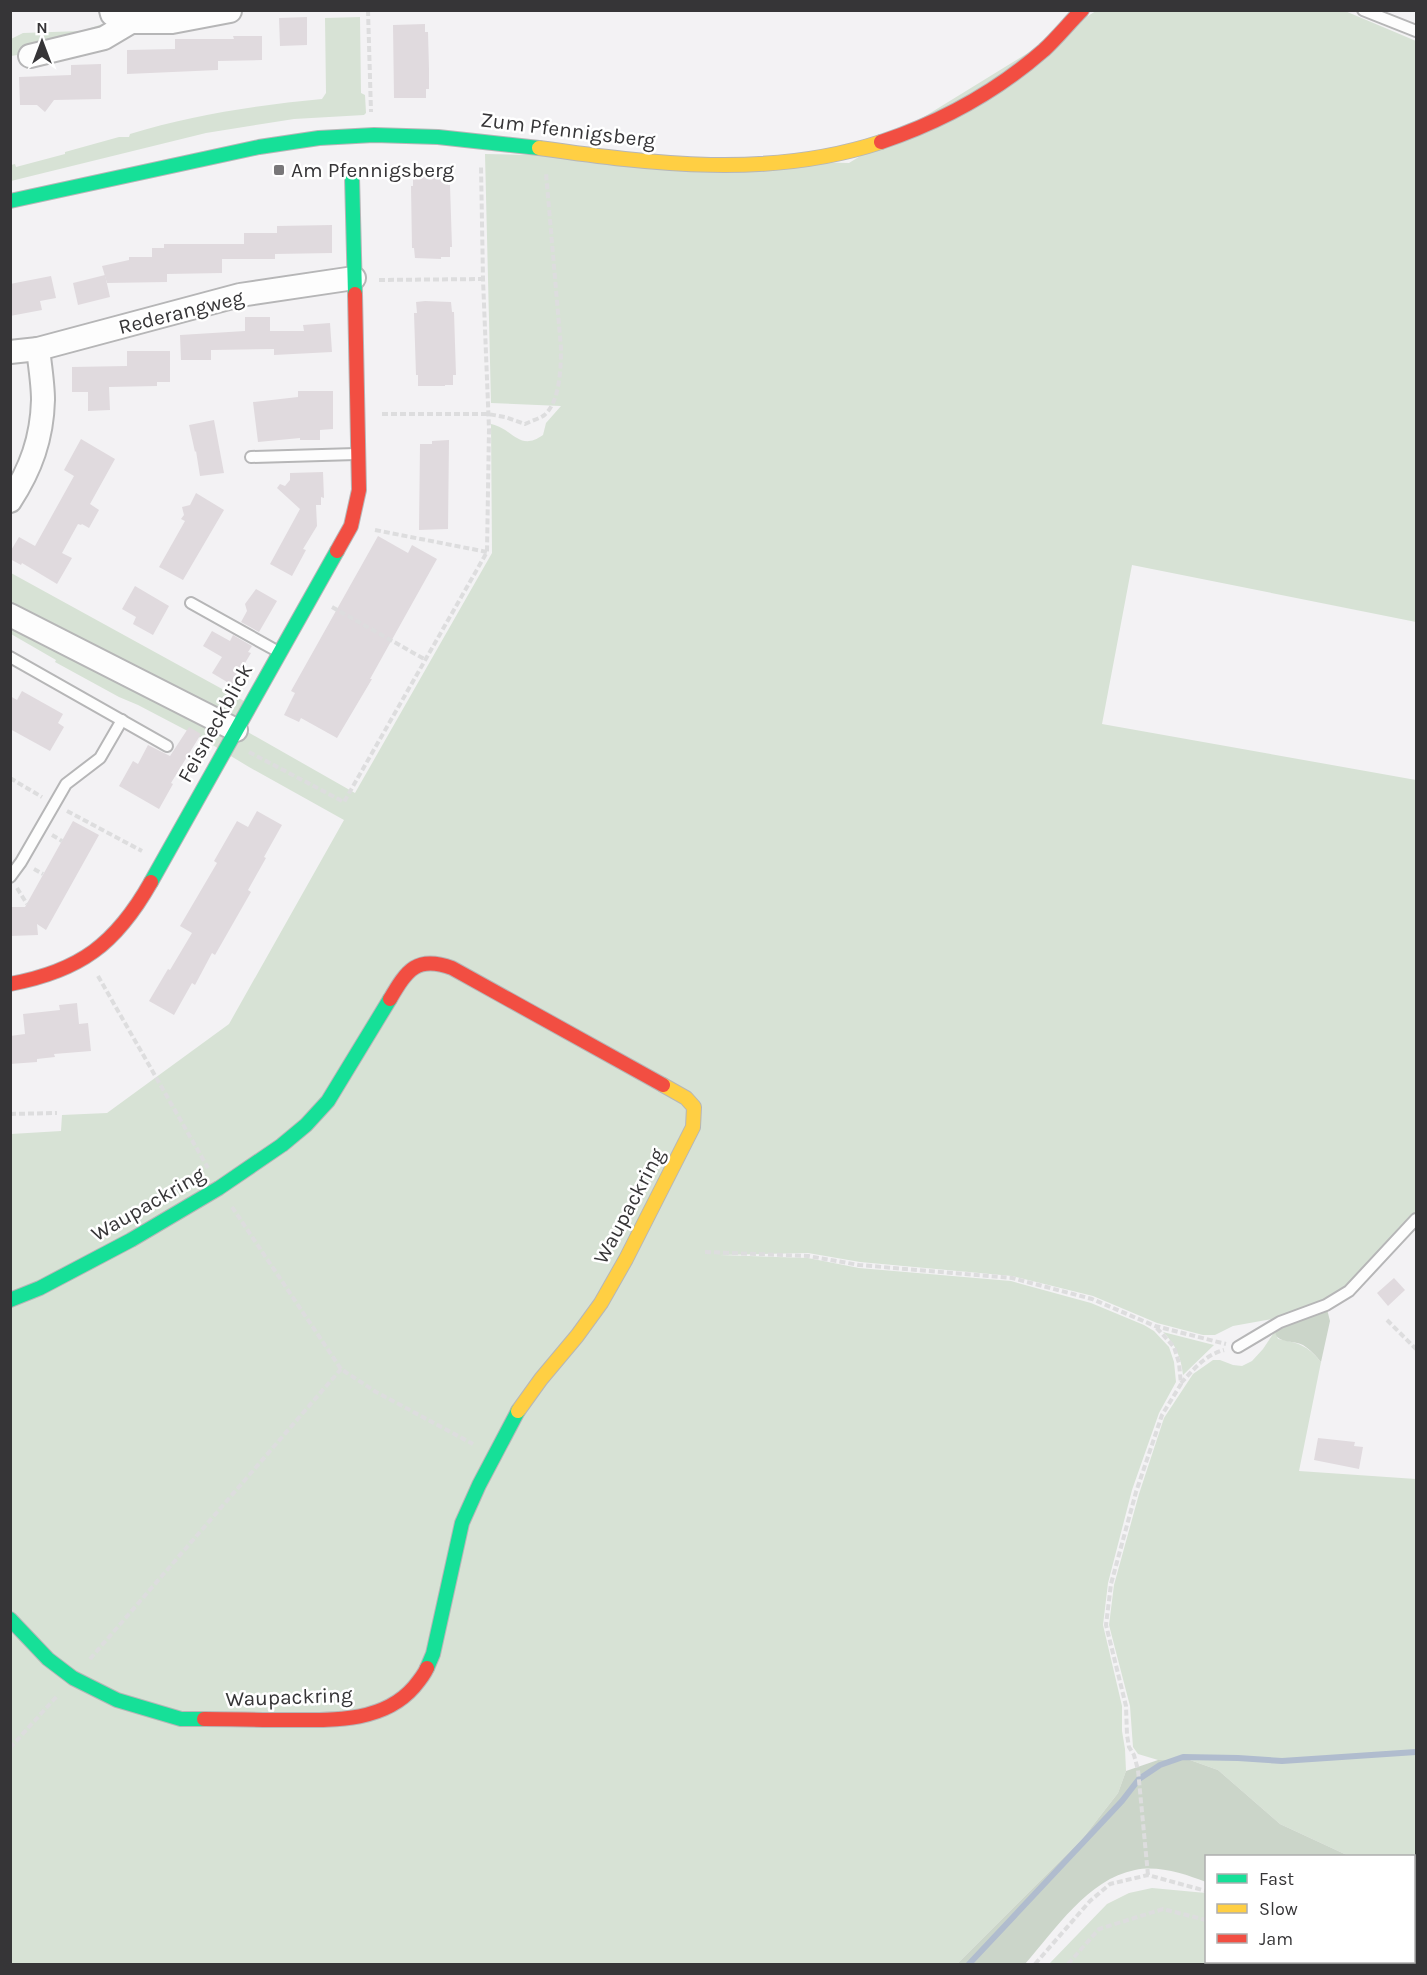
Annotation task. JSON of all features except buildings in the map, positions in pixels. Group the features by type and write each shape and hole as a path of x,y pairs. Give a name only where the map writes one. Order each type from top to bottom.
{"street":[{"name":"Zum Pfennigsberg","path":"10,201 115,176 295,140 367,136 457,138 702,166 751,166 798,162 847,153 894,139 937,121 987,94 1021,70 1063,33 1082,10"},
{"path":"30,56 104,38 129,14 172,22 230,11"},
{"name":"Feisneckblick","path":"10,984 64,971 108,942 125,922 241,740 280,652 351,526 359,490 352,176"},
{"name":"Rederangweg","path":"10,352 38,350 240,295 354,279"},
{"path":"10,501 37,448 43,400 38,350"},
{"path":"10,615 241,740"},
{"name":"Waupackring","path":"10,1300 40,1288 131,1240 219,1188 282,1145 328,1101 399,984 408,972 423,962 435,961 452,968 686,1098 694,1107 696,1114 693,1127 601,1303 541,1379 513,1420 494,1455 462,1524 433,1654 424,1673 399,1702 377,1712 354,1718 242,1721 181,1719 117,1700 73,1678 48,1659 10,1619"}],"lane":[{"path":"1363,10 1416,31"},
{"path":"251,457 358,454"},
{"path":"191,603 280,652"},
{"path":"10,657 167,746"},
{"path":"10,877 66,784 100,758 122,720"},
{"path":"1238,1347 1280,1322 1326,1305 1349,1291 1416,1219"}],"path":[{"path":"368,10 371,117"},
{"path":"241,740 345,802 487,552 488,414 481,156"},
{"path":"357,414 488,414 525,424 543,416 550,409 560,373 561,348 546,169"},
{"path":"354,279 483,279"},
{"path":"351,526 487,552"},
{"path":"312,596 426,660"},
{"path":"10,778 162,861"},
{"path":"100,979 219,1188 341,1369 376,1392 494,1455"},
{"path":"10,1114 57,1113"},
{"path":"705,1252 808,1256 859,1266 1012,1278 1092,1299 1155,1326 1238,1347"},
{"path":"1387,1320 1416,1349"},
{"path":"1155,1326 1174,1347 1179,1363 1180,1384"},
{"path":"1148,1875 1138,1770 1126,1735 1126,1706 1106,1625 1111,1584 1136,1492 1162,1415 1180,1384 1195,1367 1213,1353 1238,1347"},
{"path":"10,1748 341,1369"},
{"path":"1035,1965 1090,1901 1110,1884 1148,1875 1205,1891"},
{"path":"1068,1965 1099,1929 1163,1909 1205,1920"}],"shaded area":[{"path":"1096,11 1345,11 1416,41 1416,622 1132,565 1102,724 1416,780 1416,1212 1344,1289 1325,1301 1277,1318 1233,1326 1215,1335 1203,1335 1157,1323 1093,1296 1012,1276 860,1262 808,1253 720,1255 808,1258 859,1268 1011,1281 1091,1303 1144,1325 1154,1331 1169,1347 1174,1362 1176,1382 1159,1413 1132,1490 1108,1583 1103,1625 1122,1706 1126,1771 1118,1793 1083,1838 957,1964 11,1964 11,1134 61,1131 62,1115 107,1113 229,1024 344,820 201,738 55,662 56,660 11,634 11,573 244,701 232,723 355,793 492,553 491,424 522,440 535,440 543,435 546,423 561,406 491,403 485,154 849,163"},
{"path":"360,17 361,93 365,95 366,113 364,115 294,119 206,133 11,181 11,165 15,164 16,167 119,137 129,137 130,134 153,127 273,104 322,99 326,93 325,18"},
{"path":"103,24 104,27 30,53 11,56 11,39 23,33 81,31"},
{"path":"1327,1309 1330,1321 1321,1362 1303,1345 1282,1340 1276,1335 1275,1331 1283,1325"},
{"path":"1275,1331 1278,1339 1302,1346 1321,1362 1299,1471 1416,1479 1415,1866 1415,1855 1347,1855 1280,1824 1218,1770 1190,1760 1158,1760 1138,1754 1133,1747 1130,1706 1109,1625 1114,1585 1139,1494 1164,1418 1193,1374 1213,1360 1242,1366 1252,1361"},
{"path":"1163,1332 1214,1345 1183,1375 1177,1352"},
{"path":"1158,1760 1190,1760 1218,1770 1280,1824 1347,1855 1205,1855 1205,1882 1162,1869 1135,1870 1118,1875 1087,1895 1025,1964 957,1964 1083,1838 1118,1793 1126,1771"},
{"path":"1152,1888 1205,1893 1205,1963 1415,1963 1415,1946 1416,1964 1049,1964 1107,1904 1129,1893"}],"waterway":[{"path":"969,1964 1122,1801 1139,1779 1160,1765 1183,1757 1282,1761 1416,1752"}],"traffic: fast":[{"path":"10,201 259,147 319,138 374,135 438,137 539,148"},
{"path":"352,176 355,294"},
{"path":"151,882 337,551"},
{"path":"10,1300 40,1288 131,1240 219,1188 282,1145 306,1125 328,1101 390,999"},
{"path":"427,1668 433,1654 462,1523 518,1411"},
{"path":"10,1619 48,1659 73,1678 117,1700 181,1719 204,1719"}],"traffic: slow":[{"path":"539,148 625,159 711,165 796,161 839,154 881,142"},
{"path":"518,1411 601,1303 693,1127 694,1107 686,1098 663,1085"}],"traffic: jam":[{"path":"881,142 946,115 1007,79 1044,50 1082,10"},
{"path":"337,551 351,526 359,490 355,294"},
{"path":"10,984 57,971 94,951 124,922 151,882"},
{"path":"390,999 402,980 414,968 421,964 440,964 452,968 663,1085"},
{"path":"204,1719 318,1720 370,1714 401,1699 414,1687 427,1668"}],"place":[{"name":"Am Pfennigsberg","path":"279,170"}]}
